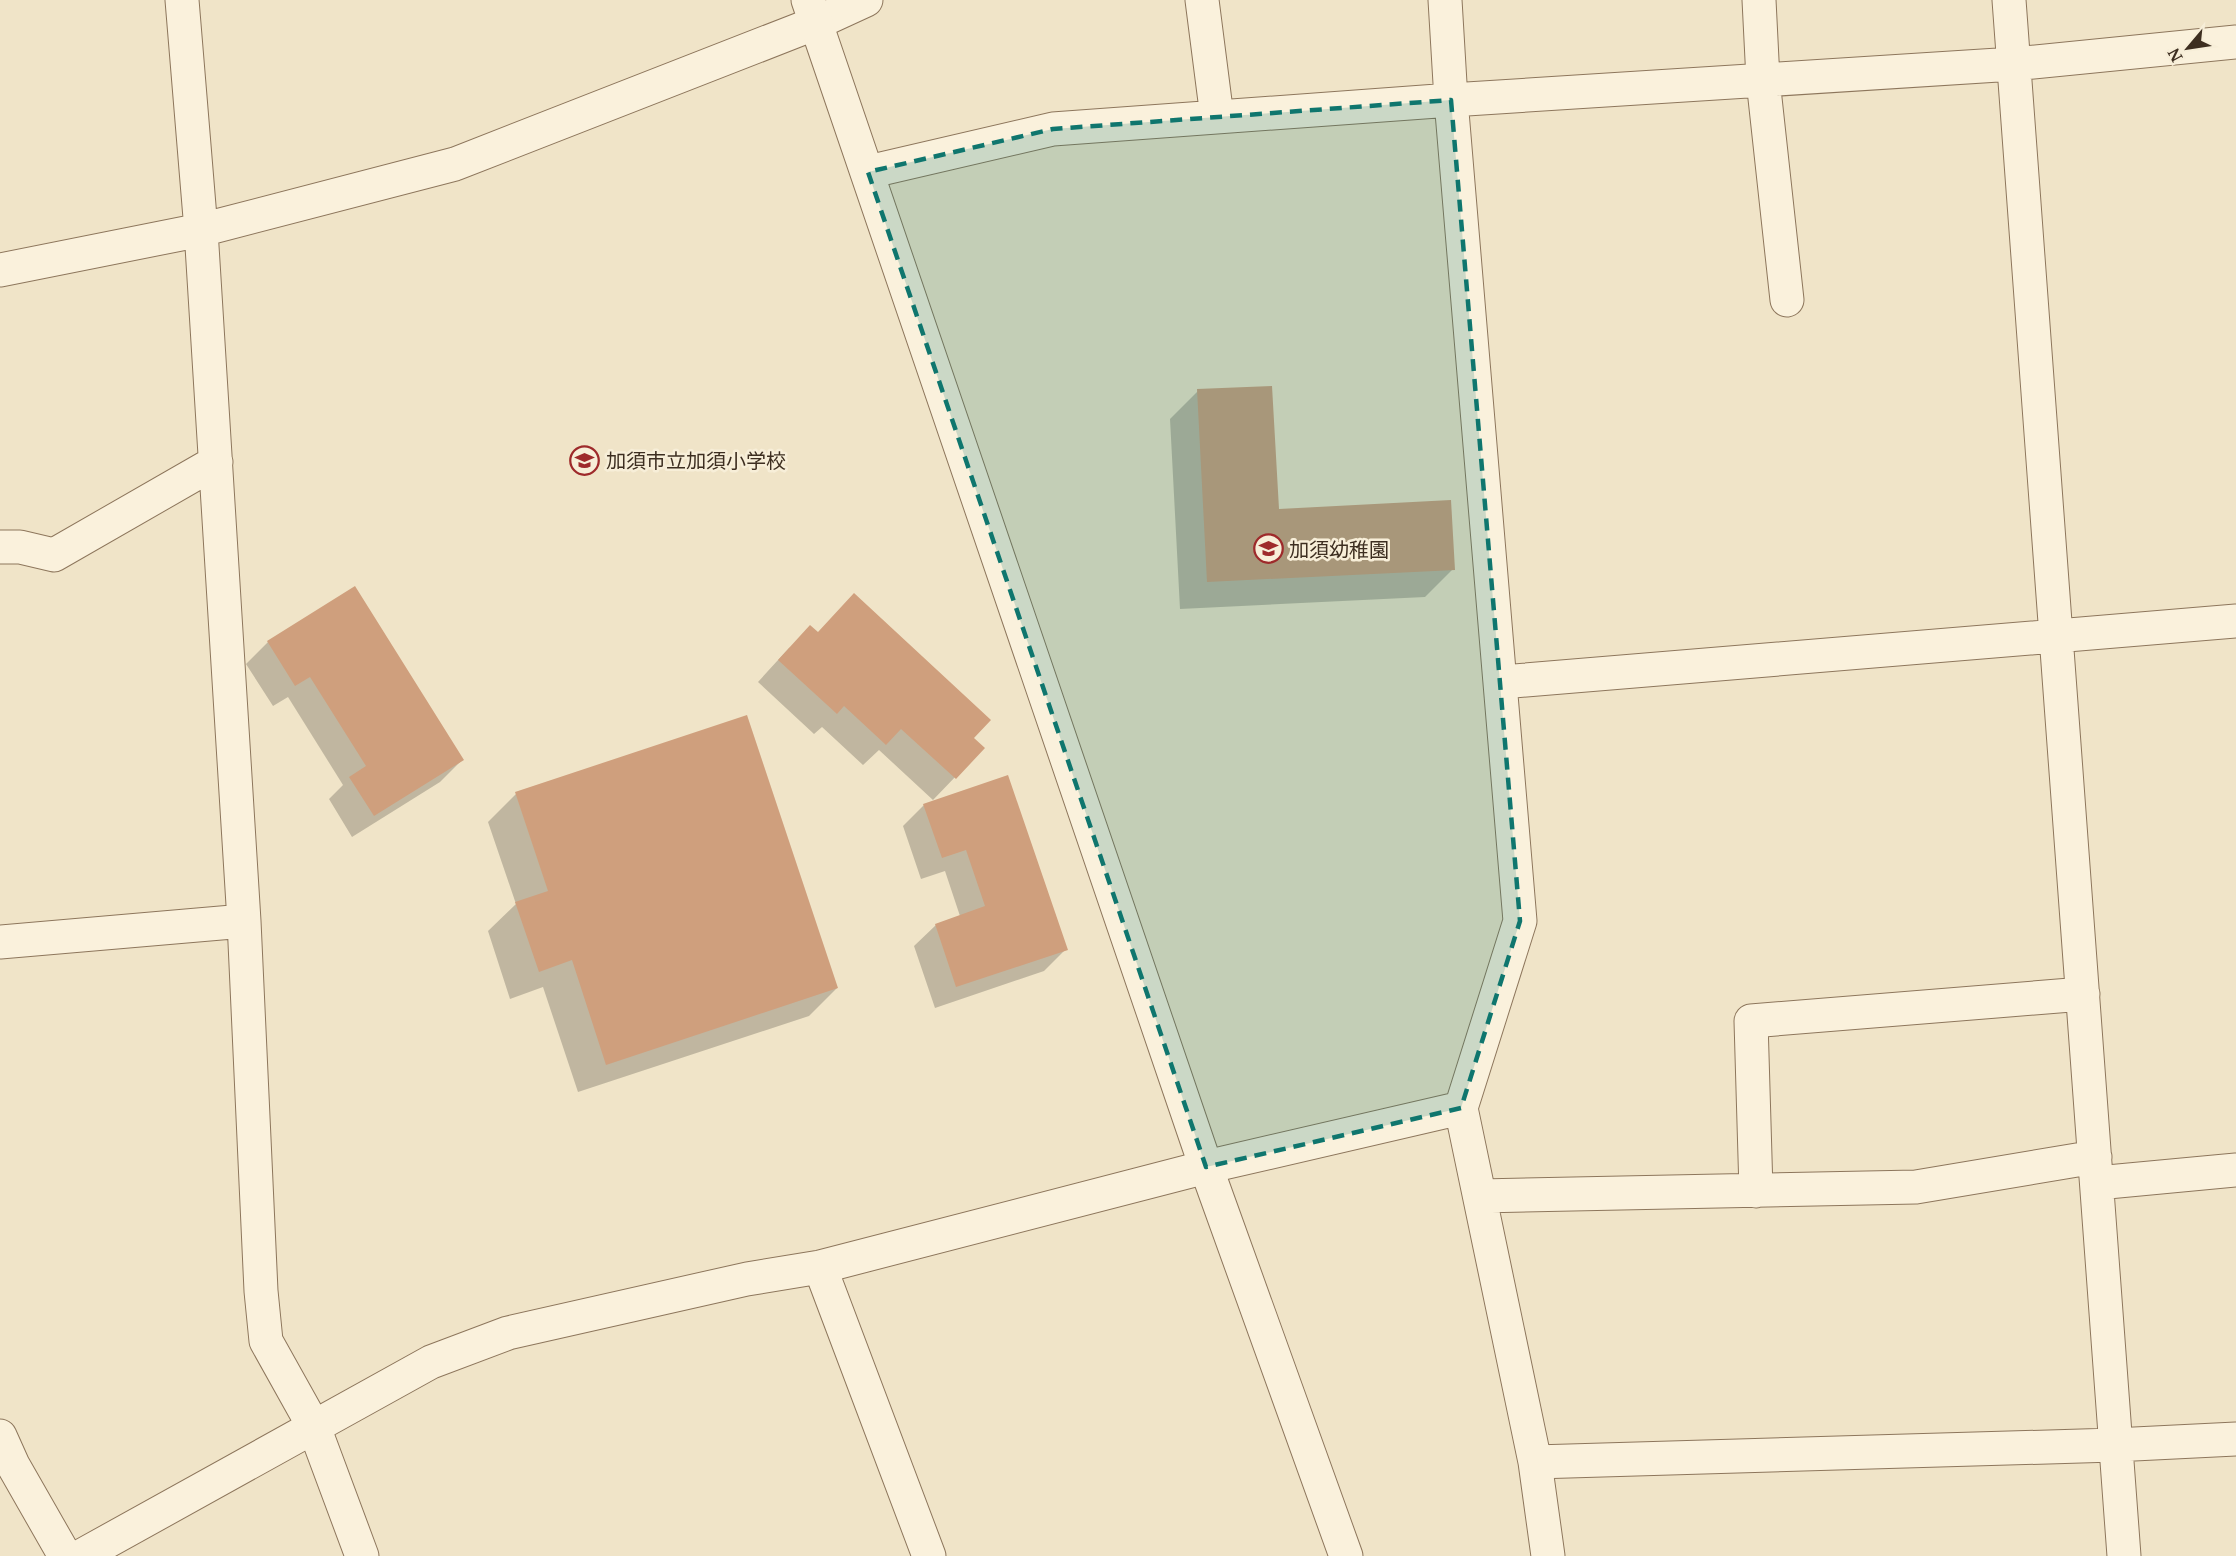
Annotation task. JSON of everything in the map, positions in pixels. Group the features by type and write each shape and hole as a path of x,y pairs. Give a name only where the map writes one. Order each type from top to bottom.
{"street":[{"path":"182,0 201,230 216,462 244,921 261,1291 266,1341 314,1427 362,1556"},
{"path":"0,270 201,230 455,164 812,11 866,0"},
{"path":"1202,0 1217,117"},
{"path":"1445,0 1451,100 1502,682 1520,921 1461,1108 1535,1462 1548,1556"},
{"path":"1759,0 1763,80 1787,300"},
{"path":"2009,0 2124,1556"},
{"path":"812,11 1206,1167 1346,1556"},
{"path":"868,172 1053,129 1451,100 2014,64 2236,42"},
{"path":"0,547 20,547 54,555 216,462"},
{"path":"1502,682 2236,621"},
{"path":"0,942 244,921"},
{"path":"1756,1191 1751,1021 2083,994"},
{"path":"81,1556 431,1362 508,1333 747,1279 820,1267 1206,1167 1461,1108"},
{"path":"1480,1196 1916,1187 2096,1170 2236,1170"},
{"path":"820,1267 929,1556"},
{"path":"0,1436 13,1465 65,1556"},
{"path":"1535,1462 2236,1439"}],"highlighted area":[{"path":"1451,100 1520,921 1461,1108 1206,1167 868,172 1053,129"}],"building":[{"path":"1272,386 1279,509 1451,500 1455,570 1207,582 1197,389"},
{"path":"355,586 464,760 374,816 349,777 366,766 310,677 295,686 267,641"},
{"path":"854,593 991,720 974,738 985,748 956,779 901,729 886,745 844,706 837,714 778,660 810,625 818,632"},
{"path":"747,715 838,988 606,1065 572,960 539,972 515,902 548,891 515,792"},
{"path":"1008,775 1068,950 956,987 935,924 985,906 966,850 942,858 923,804"}],"place":[{"name":"加須市立加須小学校","path":"585,460"},
{"name":"加須幼稚園","path":"1268,549"}]}
